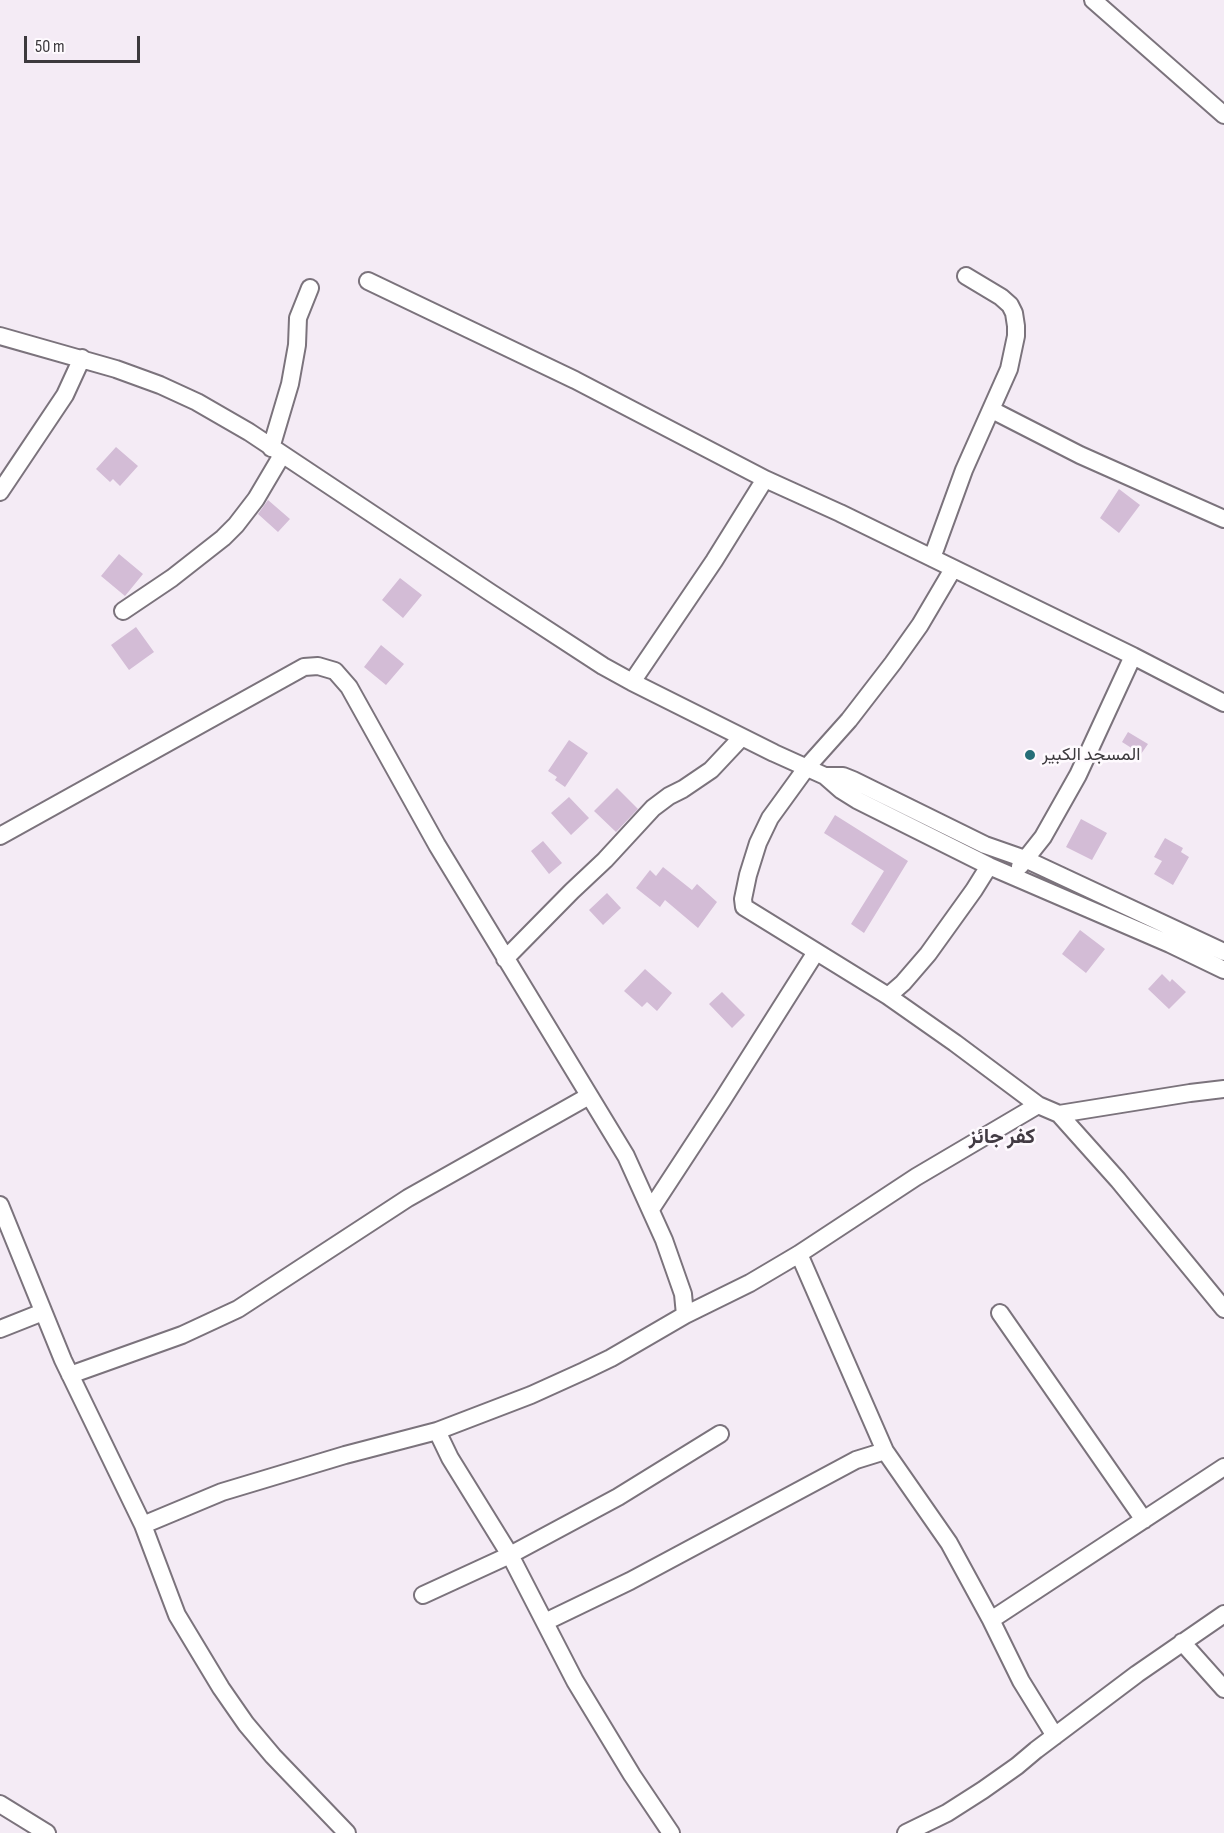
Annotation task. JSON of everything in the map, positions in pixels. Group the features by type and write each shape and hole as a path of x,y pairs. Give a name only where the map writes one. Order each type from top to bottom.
{"street":[{"path":"1093,0 1224,115"},
{"path":"932,558 964,470 1008,369 1016,336 1014,313 1010,304 966,276"},
{"path":"368,281 575,380 765,479 1134,656 1224,703"},
{"path":"123,611 172,578 223,538 256,499 276,452 297,345 297,318 310,288"},
{"path":"0,336 82,358 160,385 197,402 249,432 603,666 742,737 825,776 840,790 857,800 989,866 1170,944 1224,970"},
{"path":"0,492 64,395 82,358"},
{"path":"992,410 1080,455 1224,519"},
{"path":"632,682 714,561 765,479"},
{"path":"953,569 920,625 893,663 849,720 807,767 770,818 758,843 748,875 744,907 888,996 1038,1105 1059,1114 1118,1180 1224,1309"},
{"path":"1013,875 1043,837 1078,775 1134,656"},
{"path":"0,836 304,667 318,666 340,675 350,687 437,845 630,1163 664,1240 683,1294 686,1315"},
{"path":"506,959 605,860 653,808 711,770 742,737"},
{"path":"825,776 843,776 854,780 985,845 1025,859 1224,952"},
{"path":"888,996 903,983 928,954 989,866"},
{"path":"651,1209 816,952"},
{"path":"1059,1114 1224,1089"},
{"path":"70,1375 182,1335 238,1309 408,1198 589,1096"},
{"path":"143,1525 222,1492 345,1455 437,1431 531,1395 584,1371 750,1283 799,1254 916,1177 1038,1105"},
{"path":"0,1205 70,1375 143,1525 177,1615 221,1688 246,1724 273,1756 347,1833"},
{"path":"799,1254 885,1451 949,1543 1021,1681 1055,1736"},
{"path":"0,1329 43,1312"},
{"path":"1000,1312 1144,1520"},
{"path":"437,1431 450,1458 510,1555 575,1681 671,1833"},
{"path":"423,1595 510,1555 618,1497 720,1434"},
{"path":"545,1622 630,1581 856,1460 885,1451"},
{"path":"991,1620 1224,1467"},
{"path":"906,1833 946,1813 983,1790 1098,1703 1224,1614"},
{"path":"1182,1642 1224,1689"},
{"path":"0,1804 47,1833"}],"building":[{"path":"116,447 138,466 120,486 113,479 110,482 96,469"},
{"path":"1119,489 1140,505 1119,533 1100,518"},
{"path":"268,500 290,519 278,532 258,514"},
{"path":"119,554 143,574 125,596 101,576"},
{"path":"400,578 422,595 403,618 382,600"},
{"path":"136,627 154,652 129,670 111,645"},
{"path":"381,645 404,664 386,685 364,667"},
{"path":"1128,732 1148,744 1141,754 1122,742"},
{"path":"569,740 588,753 565,787 548,771"},
{"path":"617,788 638,809 616,832 594,811"},
{"path":"569,797 589,818 571,835 551,813"},
{"path":"835,815 908,861 864,933 851,924 884,871 824,833"},
{"path":"1081,819 1107,833 1092,860 1066,847"},
{"path":"1165,838 1183,848 1181,852 1189,857 1173,885 1154,874 1162,861 1154,857"},
{"path":"543,841 562,863 549,874 531,851"},
{"path":"663,867 692,890 697,884 717,902 698,928 665,900 660,907 636,888 650,870 656,876"},
{"path":"607,893 621,908 603,925 589,910"},
{"path":"1080,930 1105,949 1086,973 1062,954"},
{"path":"645,969 672,993 657,1011 647,1002 642,1007 624,991"},
{"path":"1162,974 1170,982 1172,979 1186,992 1169,1009 1148,989"},
{"path":"722,992 745,1015 732,1028 709,1004"}],"place":[{"name":"المسجد الكبير","path":"1030,755"}],"district":[{"name":"كفر جائز","path":"1002,1138"}]}
